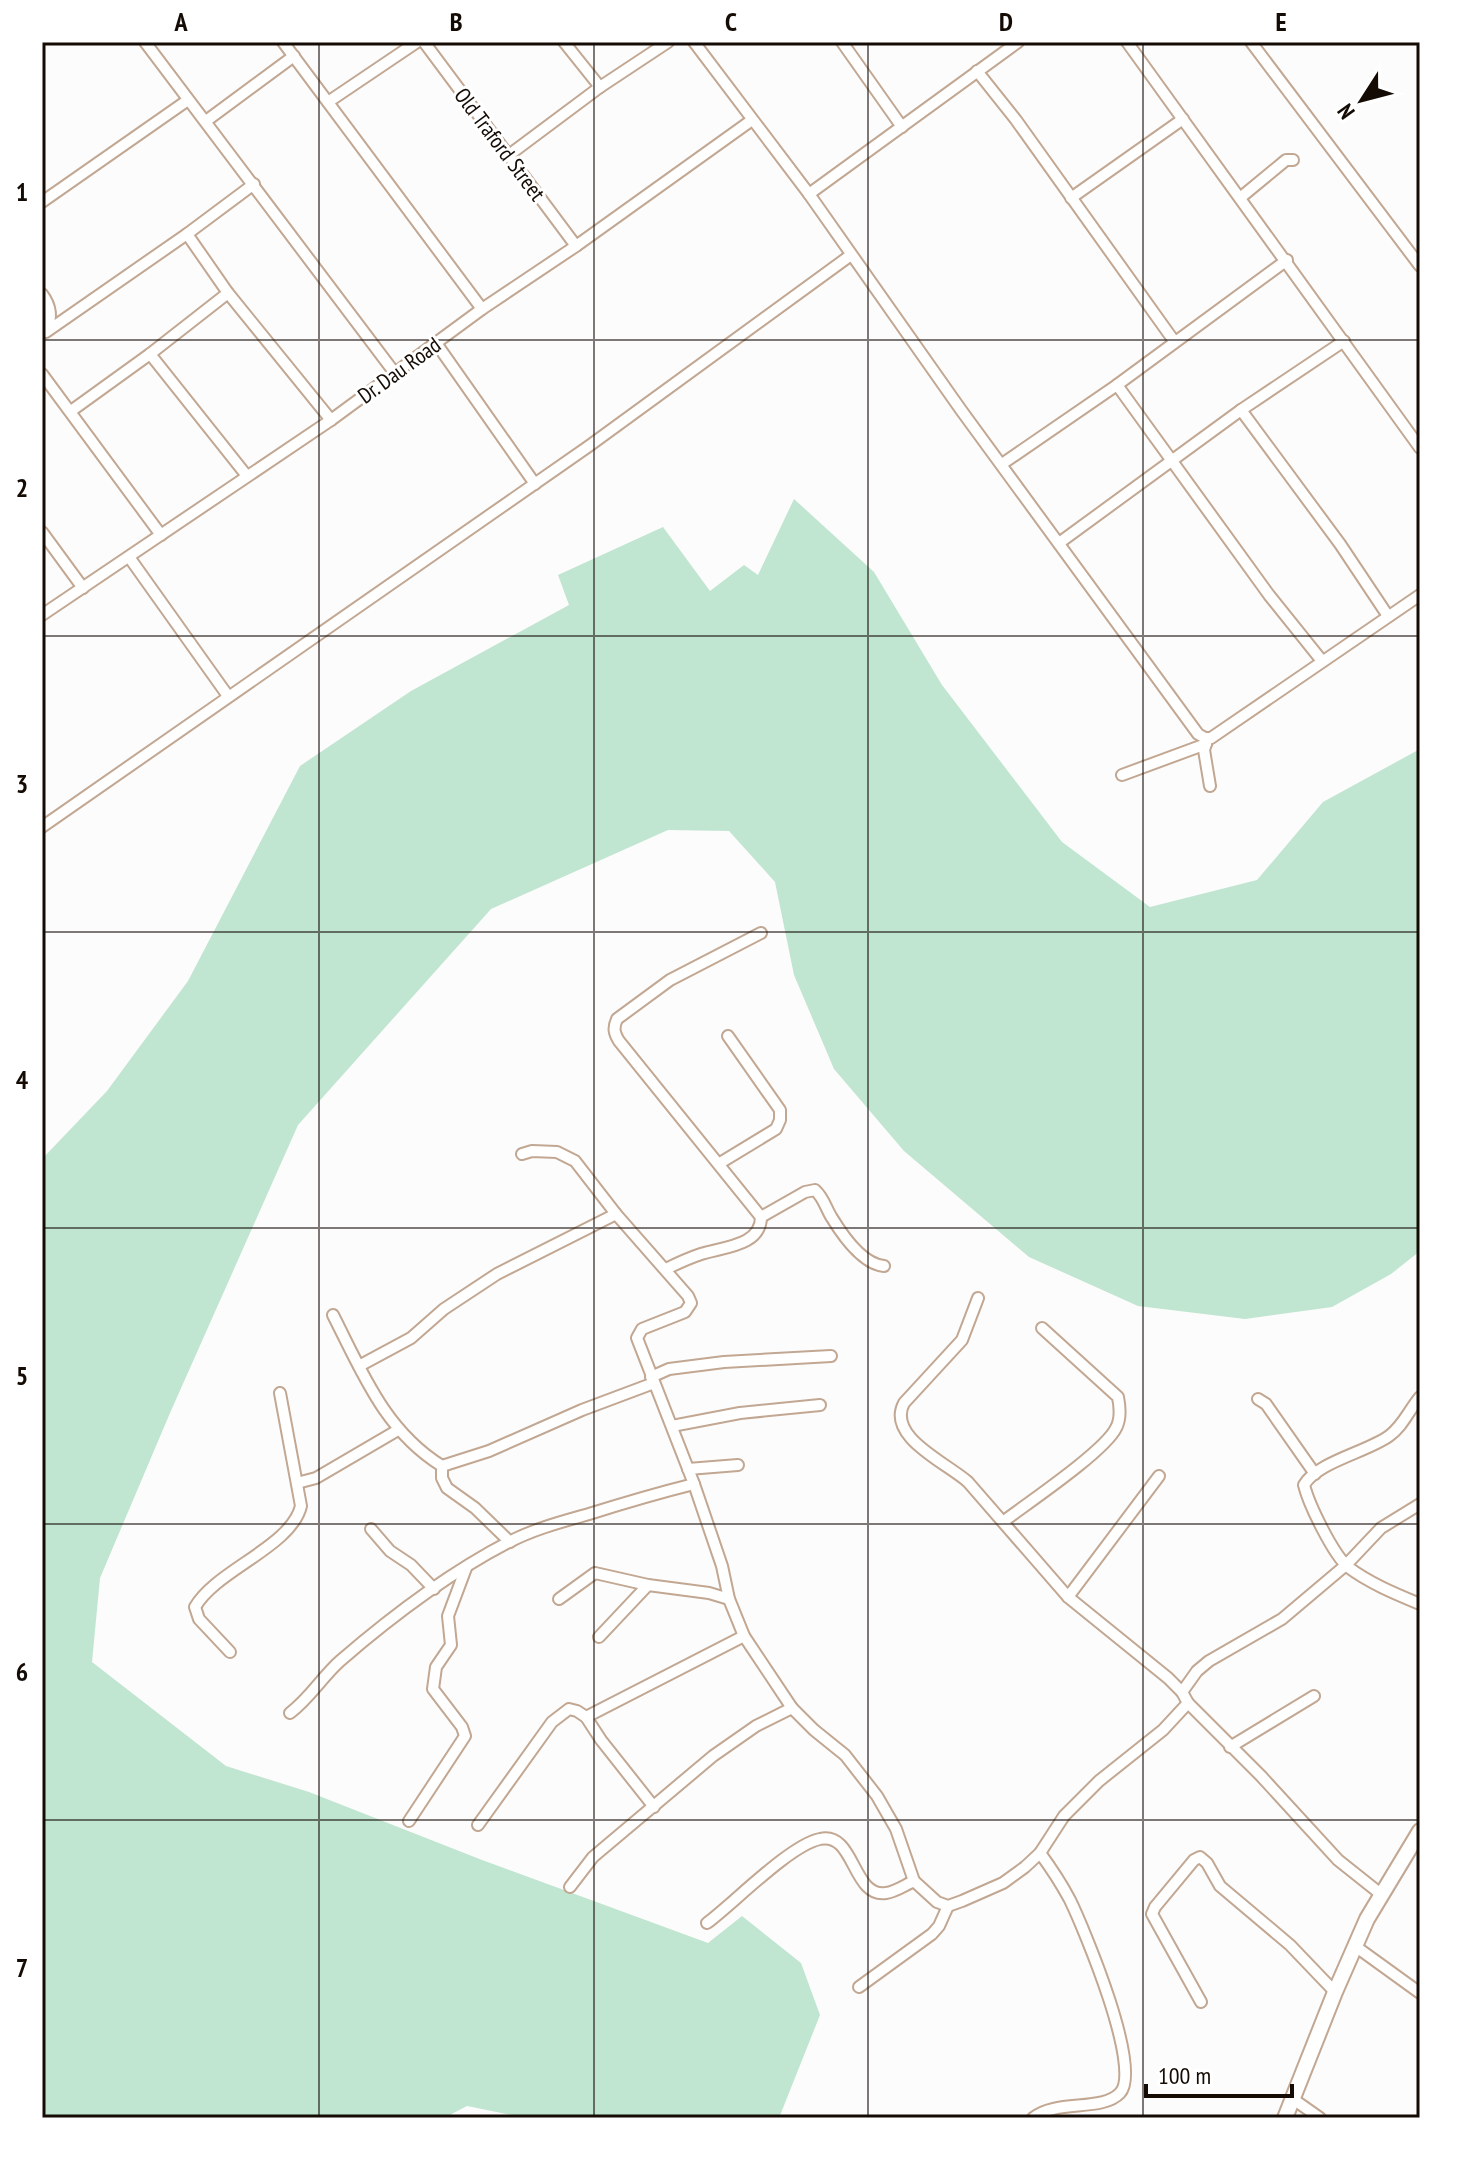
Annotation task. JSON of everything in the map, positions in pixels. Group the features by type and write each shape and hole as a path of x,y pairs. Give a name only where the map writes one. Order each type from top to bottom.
{"main road":[{"path":"1285,2118 1355,1946 1420,1831"}],"street":[{"path":"145,42 394,372"},
{"path":"283,42 482,309"},
{"path":"328,102 417,42"},
{"name":"Old Traford Street","path":"424,42 576,246"},
{"path":"564,42 600,87"},
{"path":"509,155 600,87 668,42"},
{"path":"694,42 809,194 1198,734 1207,741"},
{"path":"842,42 902,127"},
{"path":"809,194 1018,42"},
{"path":"1127,42 1420,448"},
{"path":"1251,42 1420,266"},
{"path":"206,121 294,56"},
{"path":"977,71 1174,341"},
{"path":"42,202 188,100"},
{"path":"1071,198 1183,119"},
{"name":"Dr. Dau Road","path":"42,615 331,420 482,309 752,120"},
{"path":"1240,198 1286,160 1293,160"},
{"path":"44,333 254,184"},
{"path":"187,234 228,293 331,420"},
{"path":"42,827 535,484 851,255"},
{"path":"1002,464 1117,385 1287,260"},
{"path":"71,411 228,293"},
{"path":"42,294 51,316 44,333"},
{"path":"1059,543 1241,410 1344,341"},
{"path":"436,343 535,484"},
{"path":"150,354 247,476"},
{"path":"42,374 161,535"},
{"path":"1117,385 1269,595 1322,661"},
{"path":"1241,410 1340,544 1388,616"},
{"path":"42,532 83,588"},
{"path":"129,557 228,696"},
{"path":"1122,775 1207,741 1420,595"},
{"path":"1207,741 1204,750 1210,786"},
{"path":"761,933 670,980 617,1019 614,1025 614,1034 619,1041 761,1217"},
{"path":"720,1163 776,1129 780,1120 780,1110 728,1036"},
{"path":"522,1154 543,1151 567,1155 575,1161 691,1303 685,1312 642,1329 638,1334 638,1346 694,1484 722,1566 729,1599 744,1636 792,1708 845,1755 877,1796 896,1829 914,1881 937,1902 948,1906 1003,1883 1040,1853 1064,1816 1099,1781 1163,1730 1188,1703"},
{"path":"666,1269 700,1254 742,1243 756,1233 761,1217 805,1192 815,1190 857,1249 870,1263 884,1266"},
{"path":"359,1366 411,1338 444,1309 497,1274 616,1214"},
{"path":"978,1298 962,1340 904,1403 899,1412 901,1423 926,1454 959,1474 1004,1521 1041,1569 1068,1597 1097,1623 1141,1654 1182,1692 1188,1703 1338,1860 1382,1895"},
{"path":"333,1315 379,1404 398,1430 442,1466"},
{"path":"1004,1521 1101,1446 1116,1430 1119,1421 1118,1397 1042,1328"},
{"path":"442,1466 489,1451 652,1380 669,1369 724,1362 831,1356"},
{"path":"230,1652 199,1619 195,1607 207,1592 294,1524 301,1506 280,1393"},
{"path":"1420,1397 1391,1434 1315,1474 1306,1480 1304,1489 1331,1545 1346,1565 1420,1604"},
{"path":"1258,1399 1266,1404 1315,1474"},
{"path":"672,1426 740,1413 820,1405"},
{"path":"297,1483 316,1478 398,1430"},
{"path":"688,1469 738,1465"},
{"path":"442,1466 442,1478 447,1488 475,1508 510,1542"},
{"path":"1068,1597 1159,1476"},
{"path":"290,1713 308,1699 339,1662 467,1566 544,1527 694,1484"},
{"path":"1182,1692 1197,1671 1209,1661 1282,1619 1346,1565 1381,1528 1420,1504"},
{"path":"371,1529 390,1551 411,1565 434,1589"},
{"path":"409,1821 465,1736 462,1727 433,1689 436,1667 451,1645 448,1616 467,1566"},
{"path":"559,1599 595,1573 729,1599"},
{"path":"599,1637 648,1585"},
{"path":"586,1717 744,1636"},
{"path":"1230,1747 1314,1696"},
{"path":"570,1887 593,1857 735,1740 792,1708"},
{"path":"478,1825 519,1763 552,1722 569,1709 586,1717 654,1807"},
{"path":"707,1923 777,1865 823,1838 836,1841 842,1847 869,1888 877,1893 886,1893 914,1881"},
{"path":"1033,2118 1060,2106 1116,2096 1122,2091 1126,2073 1110,2002 1091,1949 1070,1901 1040,1853"},
{"path":"1201,2002 1152,1914 1194,1860 1200,1857 1220,1886 1290,1945 1335,1992"},
{"path":"859,1987 932,1934 948,1906"},
{"path":"1355,1946 1420,1993"},
{"path":"1293,2099 1320,2118"}],"green space":[{"path":"794,499 874,572 942,685 1062,842 1150,907 1257,880 1323,802 1420,749 1420,1251 1391,1274 1332,1307 1245,1319 1138,1306 1029,1257 904,1151 834,1069 794,975 775,882 729,831 668,830 491,909 298,1125 100,1578 92,1662 226,1766 309,1792 708,1943 742,1916 801,1963 820,2015 779,2118 526,2118 467,2106 444,2118 42,2118 42,1159 107,1091 188,981 300,766 411,691 569,605 558,575 663,527 710,591 744,565 758,575"}],"waterway":[{"path":"1382,1908 1420,1846"}]}
